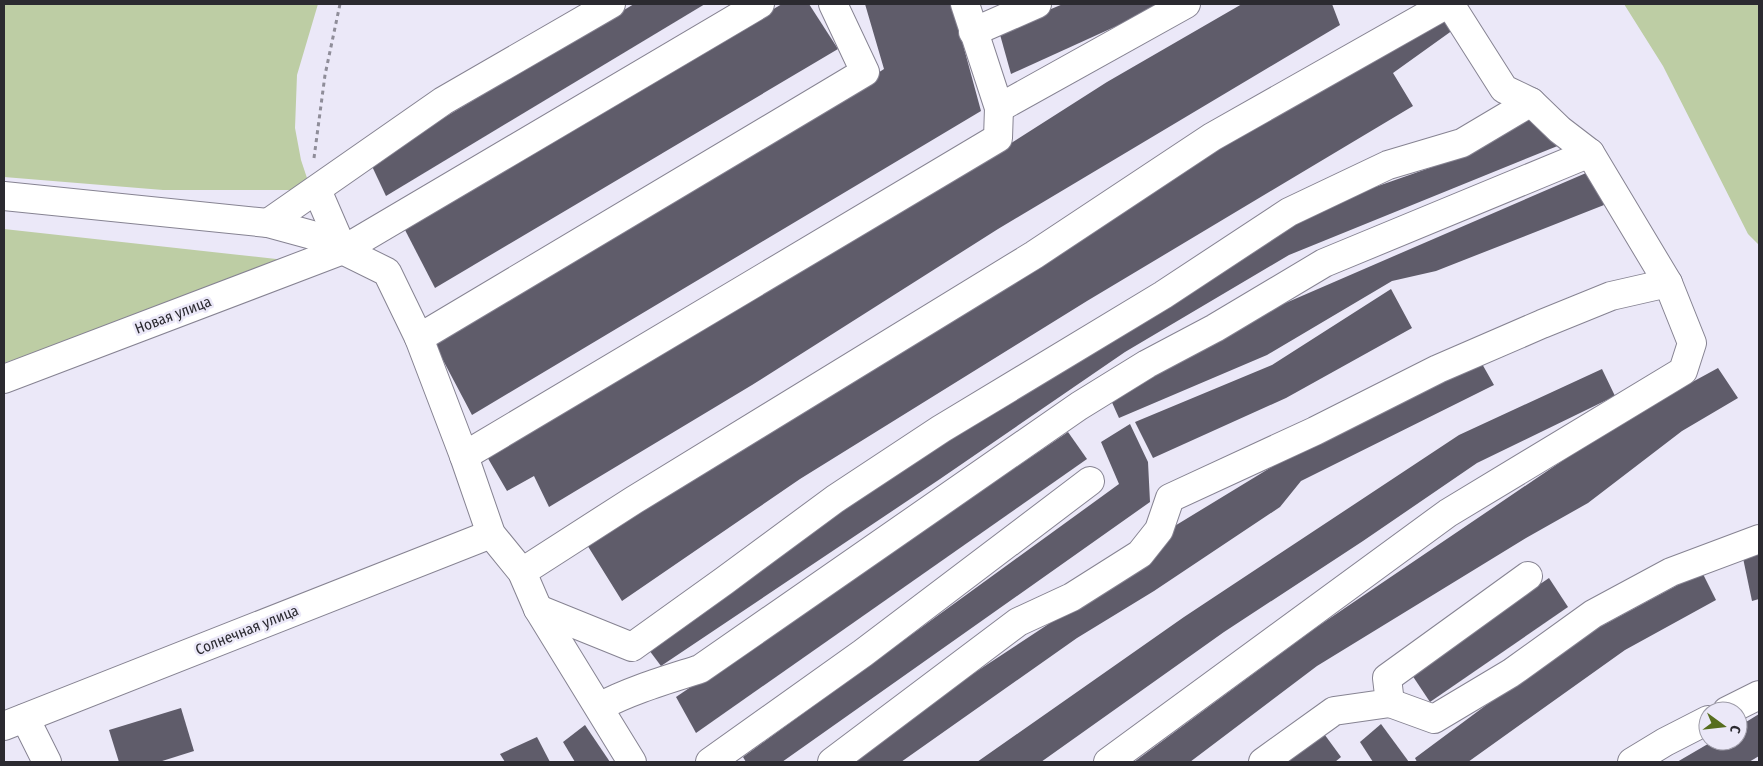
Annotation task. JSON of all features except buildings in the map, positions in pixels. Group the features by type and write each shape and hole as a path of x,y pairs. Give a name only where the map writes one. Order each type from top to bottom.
{"street":[{"path":"268,223 443,101 611,4"},
{"name":"Новая улица","path":"4,379 343,250 760,4"},
{"path":"419,338 865,72 833,4"},
{"path":"464,456 998,138 999,108 965,4"},
{"path":"973,32 1037,4"},
{"path":"999,108 1186,4"},
{"path":"522,572 634,500 1034,255 1212,137 1449,4 1504,89 1531,102 1560,130 1590,154 1668,283 1692,343 1683,371 1448,513 1108,762"},
{"path":"538,609 632,647 835,500 941,429 1163,295 1289,212 1388,165 1462,143 1531,102"},
{"path":"599,707 660,682 700,669 1079,406 1147,364 1215,328 1324,263 1590,154"},
{"path":"317,190 343,250"},
{"path":"4,196 268,223 312,235 387,272 419,338 464,456 491,534 522,572 538,609 632,762"},
{"path":"832,762 1018,622 1072,597 1140,554 1159,530 1170,498 1315,431 1438,369 1542,324 1611,296 1668,283"},
{"path":"710,762 863,653 1090,481"},
{"name":"Солнечная улица","path":"14,722 491,534"},
{"path":"1263,762 1334,711 1390,703 1434,719 1510,673 1593,614 1671,572 1759,539"},
{"path":"1390,703 1388,678 1528,576"},
{"path":"1747,701 1759,695"},
{"path":"14,722 47,762"},
{"path":"1632,762 1698,725"}],"path":[{"path":"317,190 313,156 325,75 340,4"}],"green space":[{"path":"4,4 318,4 297,75 295,128 301,160 311,190 163,190 4,177"},
{"path":"1624,4 1759,4 1759,245 1748,234 1663,66"},
{"path":"4,229 303,262 4,363"}]}
